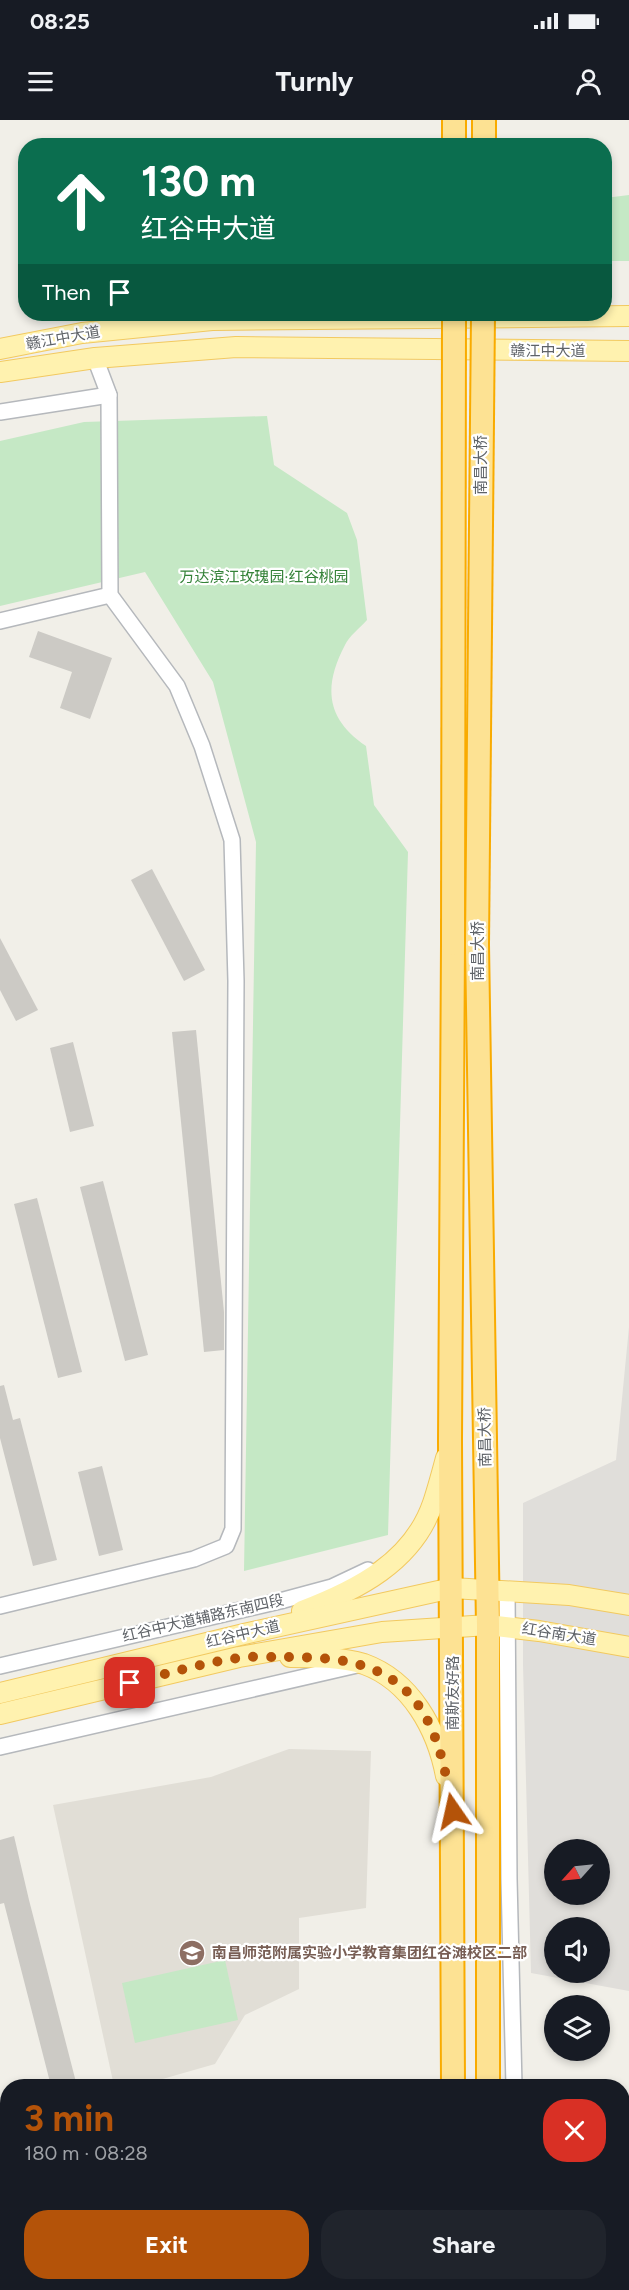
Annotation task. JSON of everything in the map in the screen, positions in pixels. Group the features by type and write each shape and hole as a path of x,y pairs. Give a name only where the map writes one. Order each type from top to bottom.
{"highway":[{"path":"454,120 454,138"},
{"path":"484,120 484,138"},
{"name":"南昌大桥","path":"452,1588 450,1441 454,321"},
{"name":"南昌大桥","path":"483,321 477,945 497,1590"},
{"name":"南斯友好路","path":"452,1588 453,2079"},
{"path":"488,2079 497,1590"}],"main road":[{"name":"赣江中大道","path":"612,316 629,316"},
{"name":"赣江中大道","path":"0,349 82,333 202,321"},
{"name":"赣江中大道","path":"0,372 95,358 236,347 629,351"},
{"path":"244,1634 349,1592 401,1555 433,1505 450,1441"},
{"name":"红谷中大道","path":"0,1692 244,1634 452,1588 497,1590"},
{"path":"497,1590 569,1595 629,1605"},
{"name":"红谷中大道","path":"0,1714 239,1657 382,1632 453,1625 498,1626"},
{"name":"红谷南大道","path":"498,1626 629,1647"},
{"path":"239,1657 315,1658 363,1664 392,1679 411,1696 428,1723 443,1758 453,1811"}],"street":[{"path":"0,1606 194,1559 226,1546 234,1529 236,981 232,840 202,746 177,686 110,595 109,395 95,358"},
{"path":"0,412 109,395"},
{"path":"0,621 110,595"},
{"name":"红谷中大道辅路东南四段","path":"0,1666 332,1587 401,1555"},
{"path":"498,1626 509,1879 514,2079"},
{"path":"0,1747 363,1664"}],"shaded area":[{"path":"629,1327 629,1991 585,1983 610,1983 610,1917 544,1917 544,1975 531,1973 523,1665 523,1503 616,1460"},
{"name":"南昌师范附属实验小学教育集团红谷滩校区二部","path":"289,1749 371,1751 366,1908 299,1918 299,1989 245,2015 215,2064 162,2079 112,2079 53,1805 211,1777"}],"green space":[{"path":"629,195 629,261 612,261 612,197"},
{"name":"万达滨江玫瑰园·红谷桃园","path":"267,416 274,465 347,513 357,540 367,620 349,638 338,660 331,688 332,701 343,725 366,746 374,805 408,852 388,1535 244,1571 256,842 213,682 145,572 0,606 0,441 84,422"},
{"path":"225,1960 238,2020 135,2043 122,1983"}],"building":[{"path":"38,631 112,658 90,719 60,708 72,672 29,657"},
{"path":"152,869 205,970 184,981 131,880"},
{"path":"0,938 38,1010 16,1021 0,990"},
{"path":"196,1030 224,1312 224,1350 204,1352 172,1032"},
{"path":"73,1042 94,1126 70,1132 50,1048"},
{"path":"103,1181 148,1355 125,1361 80,1187"},
{"path":"37,1198 82,1372 58,1378 14,1204"},
{"path":"4,1385 13,1420 20,1418 57,1560 33,1566 0,1438 0,1386"},
{"path":"102,1466 123,1550 99,1556 78,1472"},
{"path":"14,1836 75,2079 49,2079 4,1903 0,1904 0,1840"}],"place":[{"name":"南昌师范附属实验小学教育集团红谷滩校区二部","path":"192,1953"}],"route":[{"path":"130,1683 239,1657 315,1658 363,1664 392,1679 411,1696 428,1723 443,1758 453,1811"}]}
